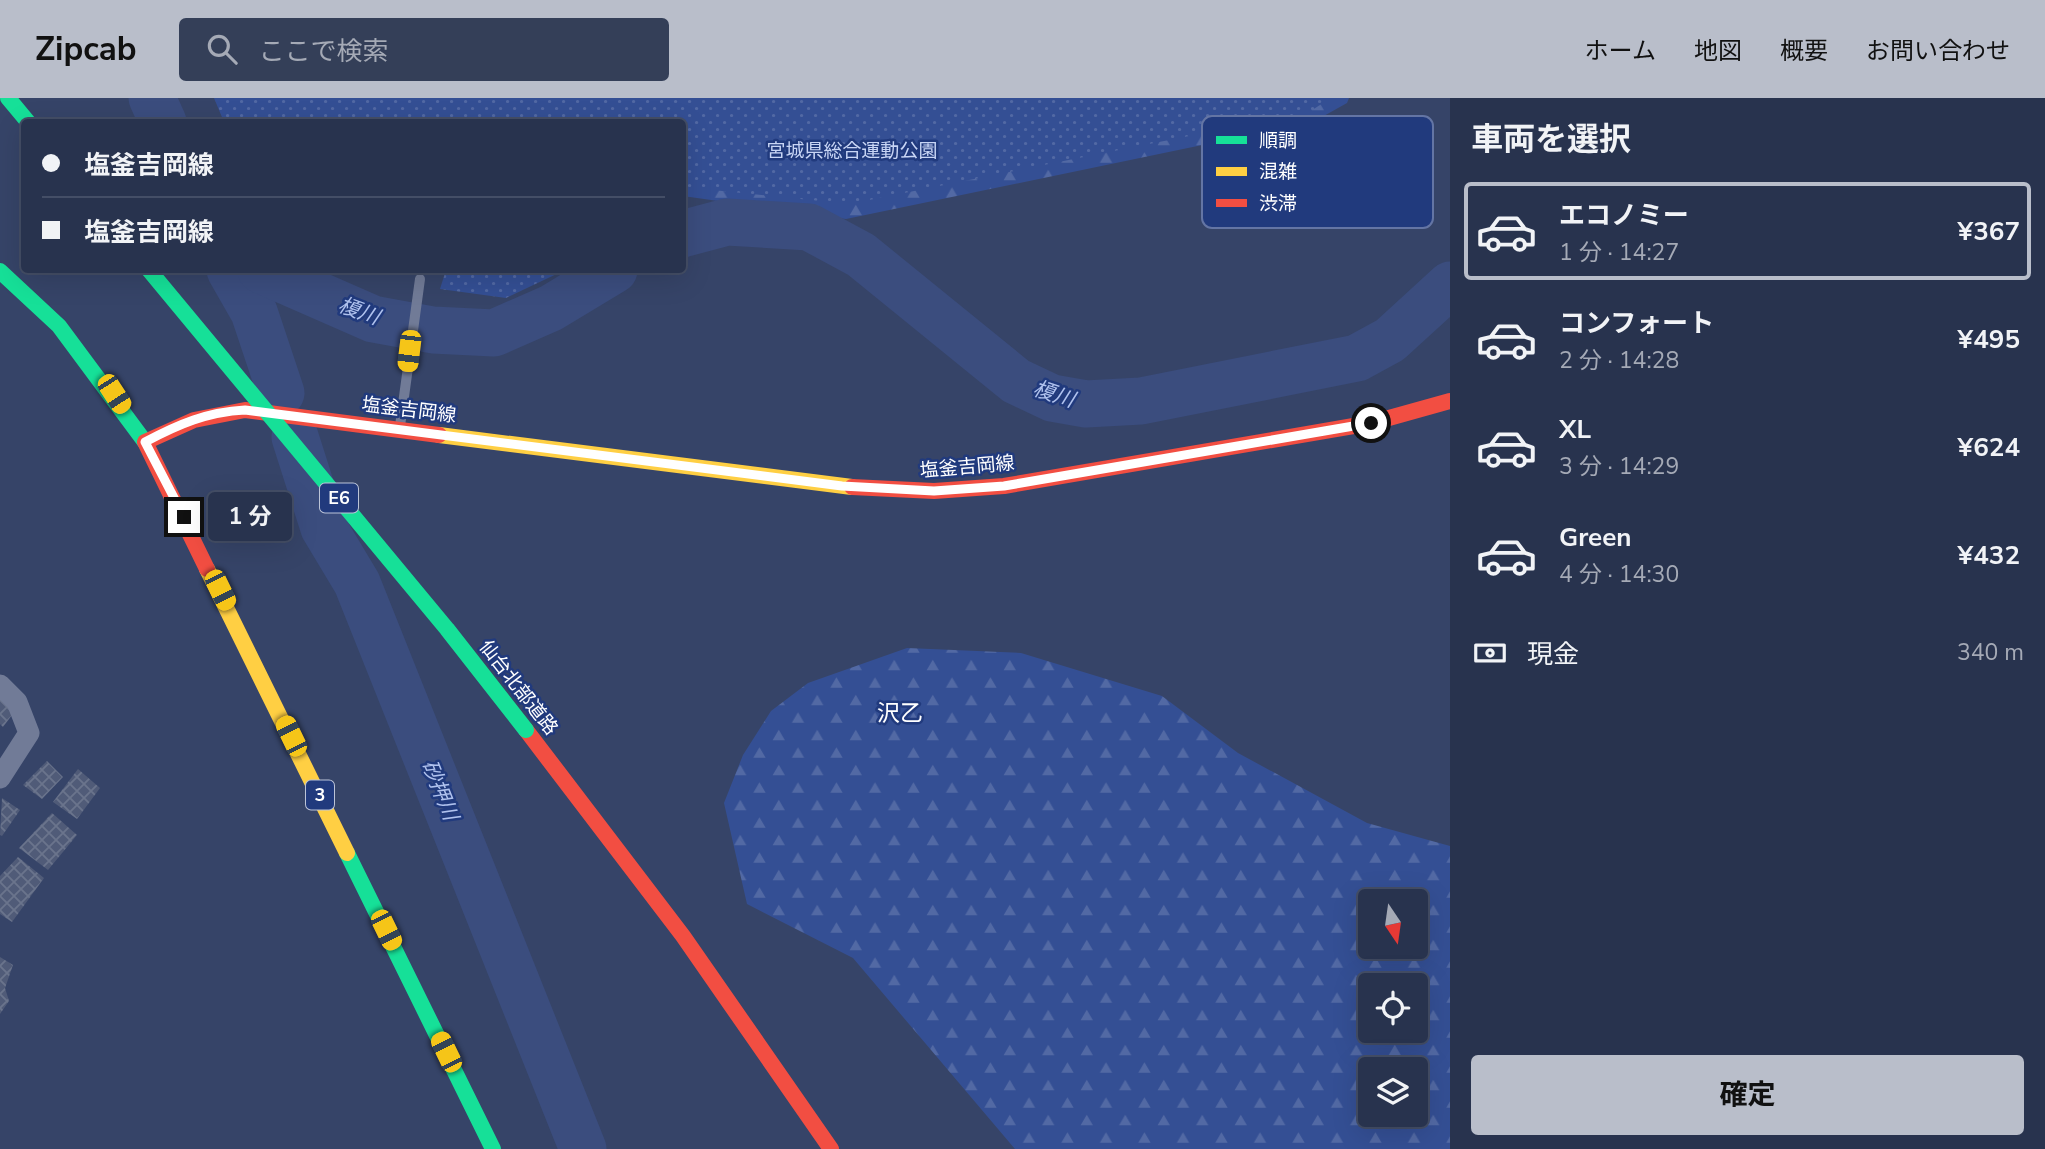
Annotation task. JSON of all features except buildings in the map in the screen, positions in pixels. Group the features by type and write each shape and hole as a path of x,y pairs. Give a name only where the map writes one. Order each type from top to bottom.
{"main road":[{"path":"8,98 26,119"},
{"path":"0,271 48,316 114,394 145,442"},
{"name":"仙台北部道路","path":"151,273 447,629 526,730 648,888 765,1048 831,1149"},
{"name":"塩釜吉岡線","path":"145,442 180,423 214,411 245,410 842,486 934,491 1004,486 1371,423 1450,401"},
{"name":"3","path":"145,442 493,1149"}],"street":[{"path":"0,685 17,702 29,733 0,778"}],"lane":[{"path":"400,428 420,279"}],"green space":[{"name":"宮城県総合運動公園","path":"214,98 1331,98 1309,112 1289,116 1202,116 1202,133 849,204 686,187 686,119 223,119"},
{"name":"宮城県総合運動公園","path":"973,98 1349,98 1347,103 1324,116 1202,116 1202,145 846,219 686,196 686,122"},
{"path":"445,273 559,273 506,298 440,289"},
{"path":"907,648 1021,653 1162,696 1238,753 1367,823 1450,846 1450,1149 1015,1149 853,958 747,904 724,803 743,755 771,711 808,683"}],"waterway":[{"name":"砂押川","path":"152,98 162,119"},
{"name":"榎川","path":"686,233 727,222 809,227 861,255 1016,381 1052,398 1086,404 1141,401 1357,358 1390,340 1450,285"},
{"name":"砂押川","path":"232,273 254,312 281,393"},
{"name":"榎川","path":"268,273 373,319 433,330 494,333 551,308 609,273"},
{"name":"砂押川","path":"295,437 324,528 357,583 583,1149"}],"traffic: fast":[{"path":"8,98 26,119"},
{"path":"0,271 59,326 145,442"},
{"path":"151,273 447,629 526,730"},
{"path":"347,853 493,1149"}],"traffic: slow":[{"path":"439,435 852,487"},
{"path":"207,569 347,853"}],"traffic: jam":[{"path":"852,487 934,491 1004,486 1371,423 1450,401"},
{"path":"207,569 145,442 194,420 245,410 439,435"},
{"path":"526,730 683,936 831,1149"}],"district":[{"name":"沢乙","path":"900,713"}],"route":[{"path":"184,517 145,442 180,423 214,411 245,410 842,486 914,491 1004,486 1371,423"}]}
